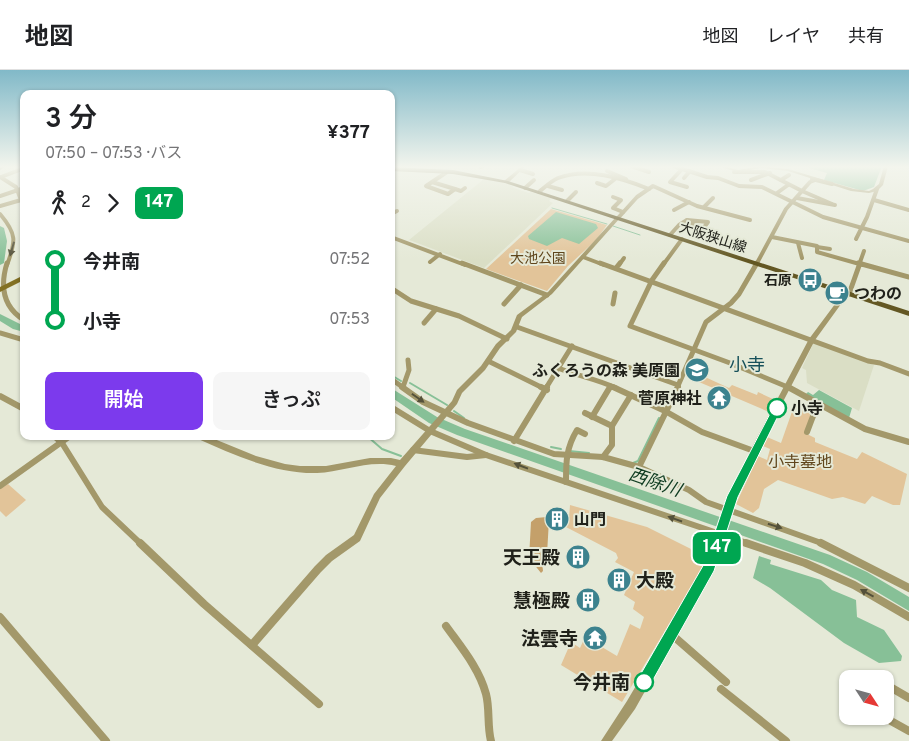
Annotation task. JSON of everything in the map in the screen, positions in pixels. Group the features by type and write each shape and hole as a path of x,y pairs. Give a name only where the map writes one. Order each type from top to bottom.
{"main road":[{"name":"大阪狭山線","path":"556,197 909,314"},
{"path":"2,289 20,279"}],"street":[{"path":"567,201 571,197"},
{"path":"614,197 621,200 613,208 623,212"},
{"path":"252,645 318,569 329,558 357,538 377,496 413,450 446,413 460,392 488,361 498,346 508,339 517,327 519,316 547,295 637,197"},
{"path":"678,197 704,207 750,220"},
{"path":"783,197 812,212 860,228 909,241"},
{"path":"638,467 706,322 739,294 792,202 797,198 835,205 817,197"},
{"path":"704,207 713,198"},
{"path":"856,239 874,200 909,210"},
{"path":"0,206 20,201"},
{"path":"674,210 689,202"},
{"path":"744,218 746,213"},
{"path":"0,214 12,229 14,239 14,246 6,267 2,289 11,311 20,317"},
{"path":"670,235 680,224 687,220 694,218 708,222 702,230 687,220"},
{"path":"772,237 830,249"},
{"path":"395,238 547,295"},
{"path":"682,239 652,280 630,326 788,387 865,429 909,442"},
{"path":"798,243 802,258"},
{"path":"817,247 817,252 909,277"},
{"path":"606,741 631,705 709,567 732,496 754,451 812,339 848,294 864,251"},
{"path":"430,262 440,254"},
{"path":"583,257 652,280 868,361 909,374"},
{"path":"616,268 624,258"},
{"path":"504,304 522,285"},
{"path":"395,291 411,301 459,316 508,339"},
{"path":"613,304 615,293"},
{"path":"424,323 436,309"},
{"path":"517,327 572,346 646,376 678,385"},
{"path":"0,333 20,339"},
{"path":"514,441 547,390 572,346"},
{"path":"403,387 408,377 410,364 408,360"},
{"path":"488,361 547,390"},
{"path":"558,368 584,378 594,378 665,411 702,432 754,451"},
{"path":"395,382 423,402 514,441 565,457 603,457 638,467 690,490 706,502 728,513 821,543 859,560 909,588"},
{"path":"592,417 611,386"},
{"path":"603,457 612,445 612,426 631,395"},
{"path":"0,396 20,407"},
{"path":"0,403 8,400"},
{"path":"807,432 818,403"},
{"path":"395,409 430,431 486,454 566,479 805,563 854,585 909,617"},
{"path":"585,413 612,426"},
{"path":"566,479 566,446 577,430 585,434"},
{"path":"59,440 102,507 204,604 320,704"},
{"path":"1,483 65,440"},
{"path":"207,440 227,450 249,455 269,464 300,470 333,468 376,461 394,461 402,464"},
{"path":"413,450 448,454 462,458 472,458 486,454"},
{"path":"0,617 106,741"},
{"path":"446,626 480,675 484,684 488,706 488,734 490,741"},
{"path":"671,634 723,686 786,741"},
{"path":"894,689 909,698"},
{"path":"894,723 909,731"}],"shaded area":[{"path":"461,197 552,198 549,201 553,203 484,268 409,240"},
{"path":"556,212 596,224 598,228 579,244 562,238 547,246 529,239 528,236"},
{"path":"814,342 874,365 859,411 807,383 806,370 802,368"},
{"path":"819,390 852,408 849,418 806,394 808,392 813,395"},
{"path":"547,517 549,520 547,554 542,561 543,571 541,573 529,558 531,522 536,518"},
{"path":"759,556 771,560 770,564 821,580 832,590 856,600 857,617 884,630 902,656 901,661 879,663 844,643 770,588 753,578"}],"green space":[{"name":"大池公園","path":"551,209 607,225 596,240 568,266 547,291 486,269"},
{"path":"705,377 729,388 732,385 757,395 758,392 775,400 772,402 769,412 699,382"},
{"name":"小寺墓地","path":"794,406 812,413 805,433 815,438 815,442 857,459 862,452 907,474 900,505 893,505 872,496 865,504 843,497 832,499 778,480 764,489 759,508 753,513 736,504 758,456 767,460 770,449 763,446 767,437 781,443"},
{"path":"8,484 26,500 6,517 0,511 0,489"},
{"path":"570,505 647,527 707,557 698,576 622,702 561,665 571,642 580,648 585,637 617,656 630,624 640,629 644,617 633,609 635,602 624,595 634,572 615,562 618,558 616,553 564,526 569,518"}],"waterway":[{"path":"552,208 607,224"},
{"path":"613,226 640,235"},
{"name":"西除川","path":"0,228 3,241 0,263"},
{"name":"西除川","path":"0,317 20,328"},
{"path":"395,377 401,381"},
{"path":"410,383 447,405"},
{"name":"西除川","path":"395,395 433,420 461,432 826,559 862,576 909,604"},
{"path":"454,411 464,418"},
{"path":"633,463 638,461 659,418"},
{"path":"372,440 382,449 401,456"},
{"path":"551,447 561,449"},
{"path":"569,451 589,453"}],"bus line":[{"name":"147","path":"644,682 709,567 732,496 777,408"}],"place":[{"name":"石原","path":"810,280"},
{"name":"つわの","path":"837,293"},
{"name":"ふくろうの森 美原園","path":"697,370"},
{"name":"菅原神社","path":"719,398"},
{"name":"小寺","path":"777,408"},
{"name":"山門","path":"557,519"},
{"name":"天王殿","path":"578,557"},
{"name":"大殿","path":"619,580"},
{"name":"慧極殿","path":"588,600"},
{"name":"法雲寺","path":"595,638"},
{"name":"今井南","path":"644,682"}],"district":[{"name":"小寺","path":"747,365"}]}
